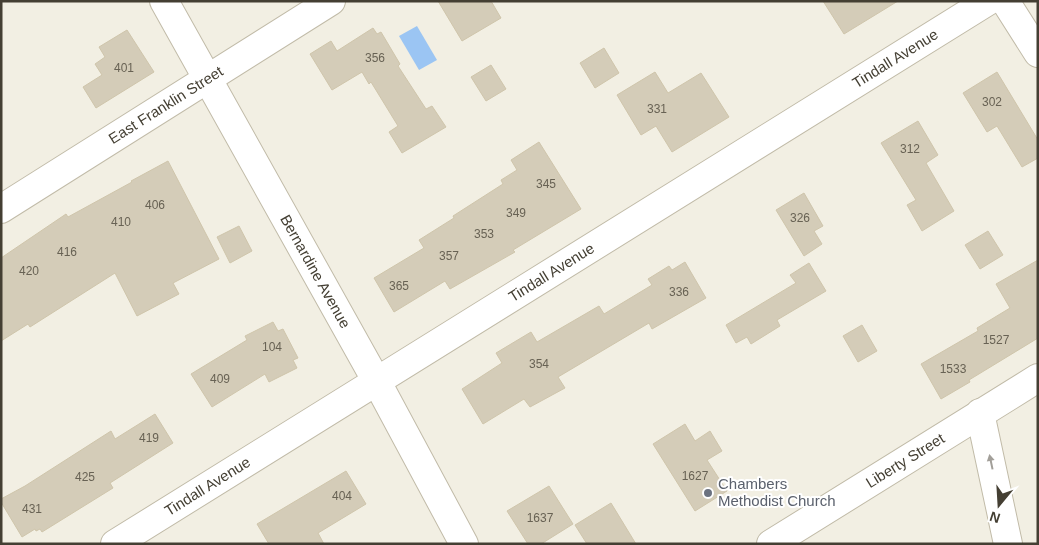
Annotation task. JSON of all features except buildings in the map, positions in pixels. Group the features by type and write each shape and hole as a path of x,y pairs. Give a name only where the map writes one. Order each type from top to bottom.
{"street":[{"name":"Bernardine Avenue","path":"164,1 377,382 464,544"},
{"name":"East Franklin Street","path":"1,209 331,1"},
{"name":"Tindall Avenue","path":"115,544 988,1"},
{"path":"1005,1 1038,53"},
{"name":"Liberty Street","path":"771,544 1038,378"},
{"path":"980,413 1008,544"}],"water":[{"path":"417,26 437,60 419,70 399,36"}],"place":[{"name":"Chambers Methodist Church","path":"708,493"}]}
